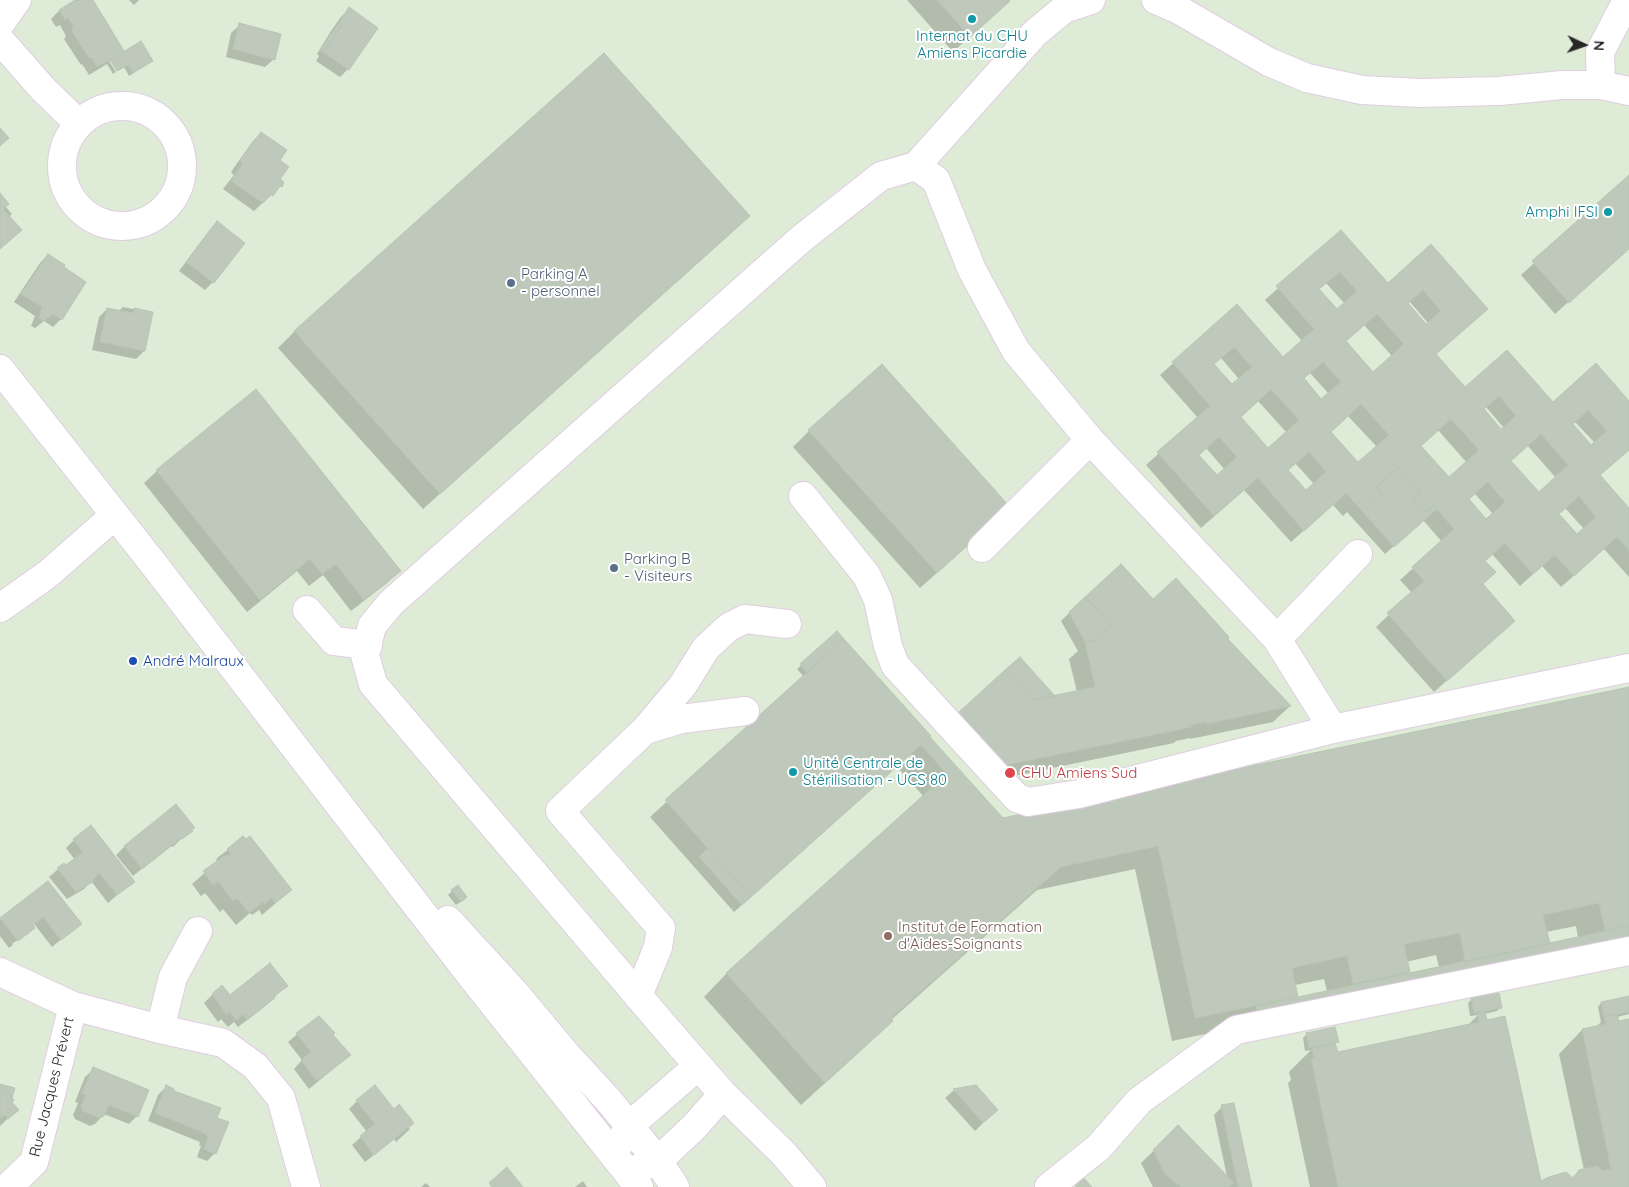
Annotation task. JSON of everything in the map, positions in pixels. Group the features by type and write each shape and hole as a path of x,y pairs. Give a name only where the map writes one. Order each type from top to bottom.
{"street":[{"path":"0,24 17,0"},
{"path":"812,1187 784,1154 723,1094 698,1066 373,684 365,655 372,626 391,604 801,239 881,176 916,166 1035,33 1064,9 1091,0"},
{"path":"1156,0 1179,10 1269,62 1307,78 1362,90 1420,93 1499,91 1563,85 1601,85 1629,91"},
{"path":"1601,85 1600,52 1623,8"},
{"path":"0,40 43,89 78,124"},
{"path":"114,106 134,106 152,113 168,126 178,143 182,162 180,182 172,200 157,215 140,223 120,226 101,222 84,212 71,197 63,179 62,159 68,140 78,124 94,112 114,106"},
{"path":"916,166 936,180 972,270 1016,350 1090,440 1277,639 1333,729"},
{"path":"0,369 369,842 469,974 634,1179"},
{"path":"982,548 1090,440"},
{"path":"803,496 867,576 878,600 888,646 895,665 1017,798 1028,802 1079,794 1333,729 1629,668"},
{"path":"0,608 48,574 115,515"},
{"path":"1277,639 1358,554"},
{"path":"307,610 334,641 368,644"},
{"path":"638,996 658,947 661,928 560,811 645,730 684,685 706,648 729,626 744,618 787,624"},
{"path":"645,730 681,719 745,711"},
{"path":"369,842 439,911 515,993 658,1161 675,1187"},
{"path":"160,1029 173,977 198,931"},
{"path":"1049,1187 1099,1146 1139,1101 1236,1030 1629,951"},
{"name":"Rue Jacques Prévert","path":"0,972 73,1006 223,1043 255,1066 281,1098 306,1187"},
{"name":"Rue Jacques Prévert","path":"8,1187 34,1162 73,1006"},
{"path":"634,1179 617,1150 629,1126 698,1066"},
{"path":"634,1179 658,1161 695,1126 723,1094"}],"building":[{"path":"75,0 93,0 124,51 97,67 71,30 74,27 68,18 65,20 59,10"},
{"name":"Internat du CHU Amiens Picardie","path":"937,0 1009,0 1010,1 970,37"},
{"path":"349,7 378,28 349,70 323,52 342,25 339,23"},
{"path":"239,23 281,34 275,60 233,49"},
{"path":"339,23 342,25 323,52 320,50"},
{"path":"141,41 153,61 133,73 128,65 117,71 110,60"},
{"name":"Parking A - personnel","path":"604,53 750,216 440,494 294,331"},
{"path":"0,128 9,138 0,146"},
{"path":"261,132 287,150 280,160 289,167 280,179 284,182 282,187 280,186 273,196 270,194 263,203 231,181 243,163 240,160"},
{"name":"Amphi IFSI","path":"1629,175 1629,249 1569,303 1532,261"},
{"path":"0,193 9,204 3,209 22,230 0,249"},
{"path":"217,221 245,243 214,283 186,262"},
{"path":"1341,230 1388,283 1431,244 1488,309 1436,354 1465,387 1507,350 1553,402 1596,363 1629,401 1629,450 1600,475 1629,508 1629,550 1617,537 1574,576 1555,555 1533,574 1505,543 1485,561 1496,572 1483,584 1515,621 1447,681 1387,613 1424,581 1412,567 1454,529 1434,506 1426,512 1413,498 1421,492 1399,467 1376,487 1382,494 1367,508 1360,500 1356,504 1346,493 1304,531 1258,478 1214,516 1157,452 1210,406 1172,362 1237,304 1283,357 1314,329 1276,286","holes":["1340,272 1357,291 1337,309 1319,289","1423,290 1441,311 1426,324 1408,303","1377,314 1404,344 1373,372 1346,341","1234,347 1252,367 1232,384 1214,364","1323,362 1341,382 1321,399 1304,378","1271,389 1299,420 1268,448 1241,417","1499,396 1516,416 1501,429 1484,409","1361,404 1389,435 1358,462 1331,432","1588,410 1607,431 1591,445 1573,424","1451,419 1479,450 1449,477 1421,446","1541,434 1568,465 1539,492 1511,461","1219,437 1237,457 1217,475 1199,455","1309,452 1326,472 1306,490 1288,470","1488,482 1505,502 1486,519 1469,499","1579,496 1596,517 1577,534 1559,514"]},
{"path":"48,254 86,282 62,320 53,314 44,321 39,318 42,307 21,294"},
{"path":"107,308 133,313 134,308 153,312 145,351 100,342"},
{"path":"882,364 1010,507 937,573 808,430"},
{"path":"256,389 401,571 364,600 336,564 322,574 310,559 260,600 156,470"},
{"path":"1399,467 1421,492 1413,498 1426,512 1434,506 1437,509 1394,547 1356,504 1360,500 1367,508 1382,494 1376,487"},
{"path":"1121,564 1153,599 1176,578 1229,637 1228,639 1291,706 1206,724 1206,722 1191,725 1192,727 1006,765 959,712 1005,670 1033,700 1095,687 1085,642 1094,640 1111,625 1085,597"},
{"path":"1085,597 1111,625 1094,640 1085,642 1069,612"},
{"path":"837,631 844,639 807,673 800,664"},
{"name":"Unité Centrale de Stérilisation - UCS 80","path":"844,639 931,736 751,897 665,800"},
{"path":"1020,657 1055,696 1033,700 1005,670"},
{"path":"1629,687 1629,926 1605,931 1599,903 1543,915 1550,944 1465,962 1460,933 1404,944 1410,972 1353,984 1347,956 1292,968 1298,997 1195,1018 1158,846 1061,867 891,1018 893,1021 825,1083 726,973 947,774 921,745 930,737 1003,818"},
{"path":"176,804 195,828 142,869 124,846"},
{"path":"91,825 135,882 117,895 99,873 93,879 94,881 76,892 57,868 64,863 66,865 83,852 73,839"},
{"path":"243,836 246,839 250,836 292,890 275,903 272,898 265,904 263,902 249,913 237,898 233,901 218,881 213,885 203,871 224,856 231,854 227,849"},
{"path":"708,848 751,897 742,905 699,857"},
{"path":"48,881 82,924 61,940 43,917 33,925 35,928 18,941 0,918"},
{"path":"458,885 467,897 461,902 451,890"},
{"path":"1629,926 1629,936 1258,1014 1256,1006"},
{"path":"270,963 288,986 247,1020 243,1014 236,1020 230,1012 226,1015 212,994 222,985 230,995"},
{"path":"1499,993 1502,1008 1474,1013 1471,998"},
{"path":"1629,996 1629,1012 1604,1017 1601,1002"},
{"path":"1485,1011 1487,1020 1505,1016 1541,1181 1566,1172 1573,1178 1579,1170 1597,1166 1603,1171 1611,1169 1582,1029 1606,1024 1604,1017 1617,1014 1619,1021 1629,1019 1629,1187 1338,1187 1311,1058 1314,1058 1312,1048 1335,1043 1338,1052 1479,1022 1477,1014"},
{"path":"319,1016 335,1033 333,1035 351,1055 317,1081 301,1060 311,1052 296,1033"},
{"path":"1335,1027 1339,1042 1309,1048 1306,1033"},
{"path":"93,1067 149,1090 138,1117 109,1105 104,1116 99,1118 83,1111 81,1106 86,1095 82,1093"},
{"path":"0,1084 15,1088 12,1098 6,1090 0,1095"},
{"path":"166,1085 174,1089 174,1091 221,1108 217,1118 229,1122 216,1154 204,1149 208,1137 206,1136 207,1134 155,1113"},
{"path":"375,1085 394,1109 399,1104 414,1123 374,1155 360,1136 375,1124 356,1100"},
{"path":"976,1085 998,1110 983,1123 953,1089"},
{"path":"6,1090 14,1100 12,1102 19,1110 8,1119 5,1115 0,1119 0,1095"},
{"path":"1234,1103 1252,1187 1238,1187 1221,1105"},
{"path":"1178,1125 1234,1183 1229,1187 1181,1187 1165,1174 1153,1150"},
{"path":"507,1167 523,1187 492,1187 489,1183"},
{"path":"1082,1176 1092,1187 1077,1187 1073,1184"}],"place":[{"name":"Internat du CHU Amiens Picardie","path":"972,19"},
{"name":"Amphi IFSI","path":"1608,212"},
{"name":"Parking A - personnel","path":"511,283"},
{"name":"Parking B - Visiteurs","path":"614,568"},
{"name":"André Malraux","path":"133,661"},
{"name":"Unité Centrale de Stérilisation - UCS 80","path":"793,772"},
{"name":"CHU Amiens Sud","path":"1010,773"},
{"name":"Institut de Formation d'Aides-Soignants","path":"888,936"}]}
